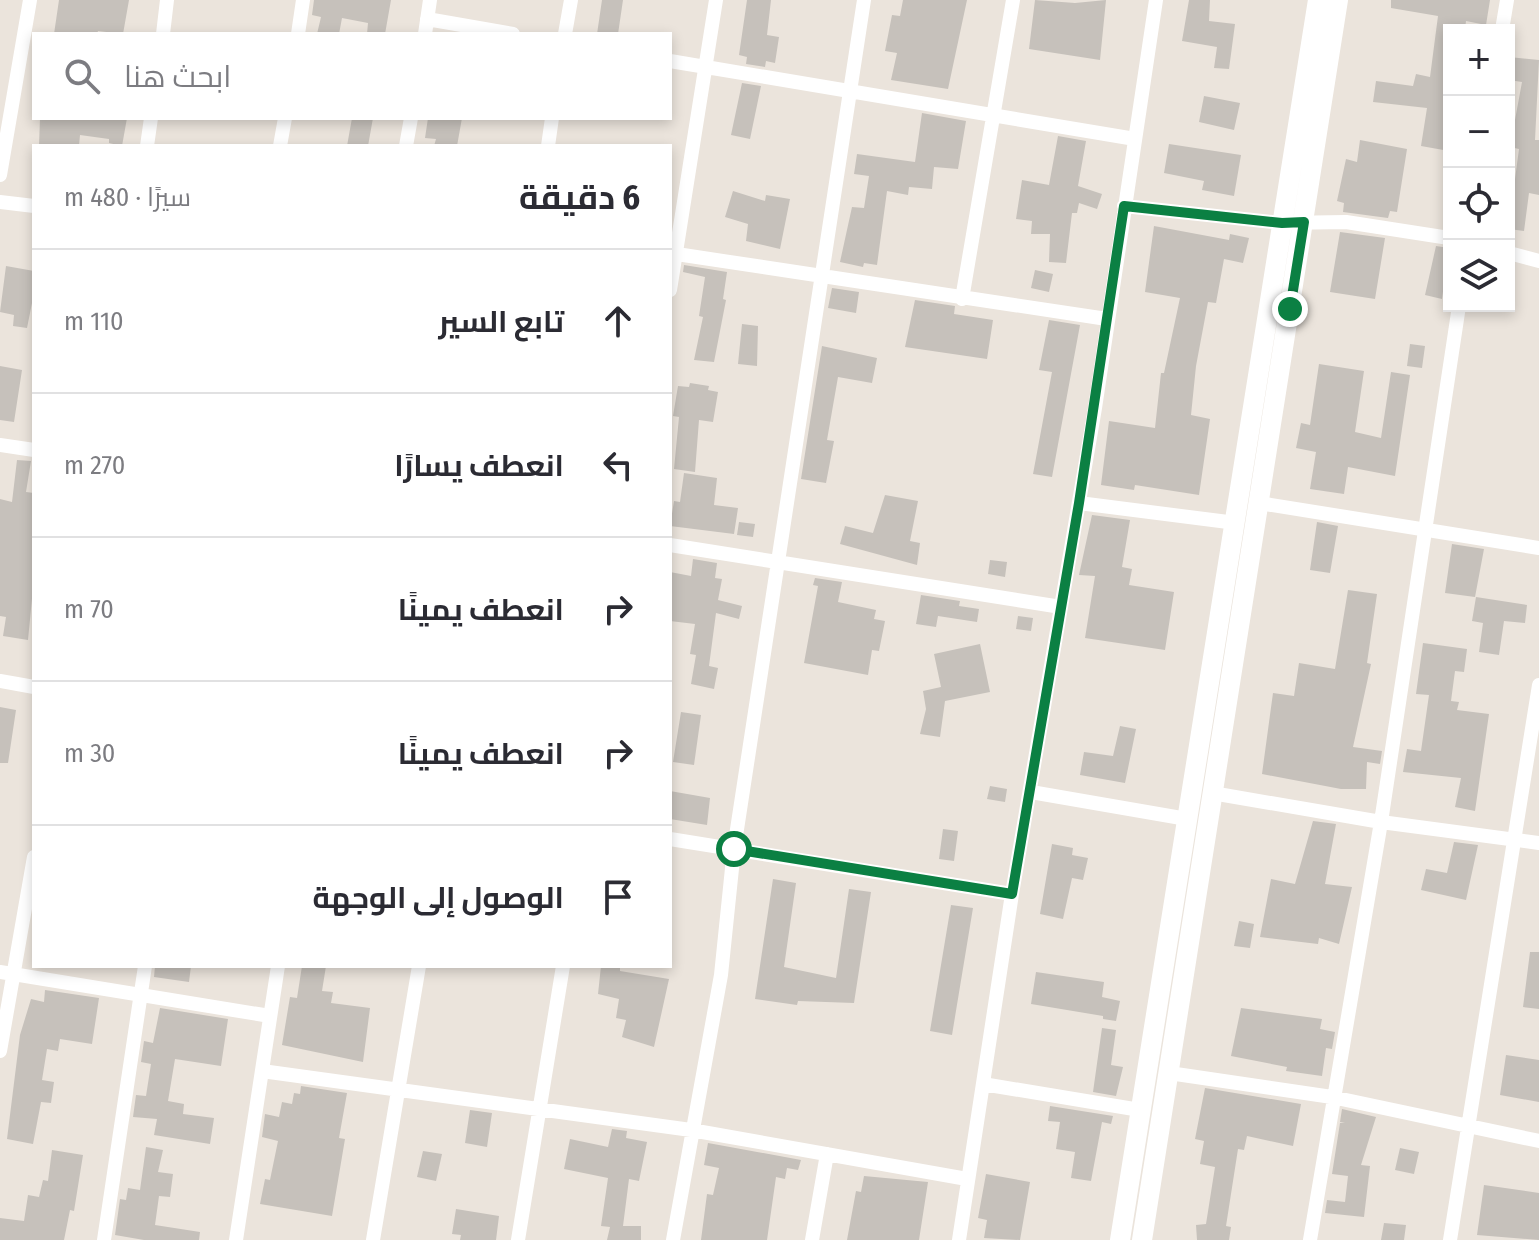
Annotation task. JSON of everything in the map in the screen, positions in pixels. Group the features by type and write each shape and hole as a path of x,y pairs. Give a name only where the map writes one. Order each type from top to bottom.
{"street":[{"path":"0,175 30,0"},
{"path":"163,32 167,0"},
{"path":"298,32 303,0"},
{"path":"430,0 426,26 491,32"},
{"path":"565,32 571,0"},
{"path":"716,0 673,253 1107,319"},
{"path":"673,1240 721,975 734,849 864,0"},
{"path":"962,299 1013,0"},
{"path":"959,1240 1012,894 1079,503 1156,0"},
{"path":"1120,1240 1318,0"},
{"path":"1142,1240 1338,0"},
{"path":"1503,24 1507,0"},
{"path":"672,61 1135,139"},
{"path":"147,144 151,120"},
{"path":"280,144 285,120"},
{"path":"406,144 411,120"},
{"path":"548,144 552,120"},
{"path":"0,202 32,206"},
{"path":"1124,206 1282,223 1346,222 1443,237"},
{"path":"1515,255 1539,261"},
{"path":"1310,1240 1381,822 1458,312"},
{"path":"0,445 32,450"},
{"path":"1079,503 1236,523"},
{"path":"1259,503 1539,548"},
{"path":"672,545 1061,607"},
{"path":"0,681 32,687"},
{"path":"1450,1240 1471,1125 1512,839 1539,685"},
{"path":"1031,792 1187,819"},
{"path":"1212,793 1381,822 1539,843"},
{"path":"672,839 1012,894"},
{"path":"0,1051 6,973 32,865"},
{"path":"104,1240 145,968"},
{"path":"236,1240 278,968"},
{"path":"373,1240 419,968"},
{"path":"518,1240 563,968"},
{"path":"6,973 270,1016"},
{"path":"262,1071 691,1130 967,1179"},
{"path":"1169,1073 1332,1097 1539,1141"},
{"path":"983,1084 1140,1110"},
{"path":"812,1240 827,1154"}],"building":[{"path":"59,0 129,0 123,32 54,32"},
{"path":"314,0 391,0 385,32 367,32 368,23 342,18 339,32 317,32 321,17 312,15"},
{"path":"602,0 623,0 618,32 597,32"},
{"path":"747,0 771,0 767,35 779,37 775,63 766,61 765,67 746,64 747,57 739,55"},
{"path":"903,0 967,0 948,89 891,80 897,53 885,51 892,15 900,16"},
{"path":"1035,0 1075,3 1106,0 1100,60 1029,49"},
{"path":"1189,0 1210,0 1209,21 1235,24 1229,69 1214,68 1217,47 1182,41"},
{"path":"1391,0 1490,0 1486,24 1466,21 1466,24 1443,24 1443,150 1421,146 1427,108 1373,102 1376,81 1413,86 1416,74 1430,77 1438,16 1391,8"},
{"path":"1515,58 1539,60 1535,140 1539,140 1539,195 1529,193 1524,231 1515,230 1515,179 1519,149 1515,148 1515,120 1522,82 1515,81"},
{"path":"742,83 761,86 750,139 731,135"},
{"path":"1204,96 1240,103 1234,130 1199,122"},
{"path":"922,113 966,121 958,169 934,167 932,189 909,187 908,195 887,191 877,265 864,263 863,267 840,262 852,207 864,208 869,176 854,174 857,154 915,162"},
{"path":"40,120 127,120 122,144 80,135 79,144 39,144"},
{"path":"352,120 373,120 368,144 347,144"},
{"path":"428,120 462,120 457,144 435,144 436,139 425,138"},
{"path":"1058,136 1086,141 1078,186 1102,194 1097,209 1079,203 1077,213 1072,213 1066,263 1049,262 1050,234 1031,234 1032,221 1016,219 1022,180 1049,185"},
{"path":"1360,140 1407,149 1397,212 1390,211 1388,218 1343,212 1344,203 1337,201 1346,159 1357,162"},
{"path":"1169,144 1241,155 1234,196 1202,190 1204,181 1164,173"},
{"path":"733,191 765,201 766,195 790,199 780,249 746,241 748,224 725,217"},
{"path":"1154,226 1229,240 1230,234 1249,238 1243,263 1224,259 1216,303 1208,302 1191,415 1210,419 1199,495 1135,485 1134,490 1101,485 1109,421 1155,428 1161,373 1164,373 1180,298 1145,292"},
{"path":"1340,232 1385,238 1375,299 1330,292"},
{"path":"1436,246 1443,247 1442,299 1425,295"},
{"path":"684,265 727,272 723,299 726,300 714,362 694,360 703,317 699,316 705,277 683,272"},
{"path":"6,266 32,271 32,303 27,328 13,326 14,315 0,312"},
{"path":"1035,270 1053,274 1049,292 1031,288"},
{"path":"832,288 859,292 856,313 828,308"},
{"path":"915,300 955,306 954,314 993,320 987,359 905,347"},
{"path":"1049,320 1080,325 1052,477 1033,474 1052,372 1039,370"},
{"path":"742,324 758,326 757,366 738,364"},
{"path":"1410,344 1425,346 1422,368 1407,366"},
{"path":"822,346 877,358 872,383 838,377 827,440 834,441 826,483 801,479"},
{"path":"1319,364 1364,371 1355,432 1381,438 1391,372 1410,375 1395,476 1348,467 1344,494 1310,489 1316,452 1296,448 1301,423 1310,425"},
{"path":"0,366 22,370 14,422 0,420"},
{"path":"690,383 709,386 708,390 718,392 713,422 699,420 695,472 674,469 679,417 673,416 678,386 689,387"},
{"path":"17,460 31,461 26,492 32,493 32,599 28,640 3,636 6,617 0,616 0,499 12,502"},
{"path":"684,473 717,478 714,505 738,508 734,534 672,526 674,501 680,502"},
{"path":"885,495 918,501 910,541 920,543 917,565 840,544 845,526 873,533"},
{"path":"1092,515 1130,520 1122,567 1132,569 1129,585 1174,592 1165,650 1085,638 1095,576 1079,575"},
{"path":"739,522 755,524 753,537 737,535"},
{"path":"1317,522 1338,526 1330,573 1310,570"},
{"path":"1452,544 1484,549 1475,597 1445,593"},
{"path":"693,559 717,563 715,578 722,579 718,600 742,606 739,619 716,613 709,666 718,668 714,689 691,684 696,655 690,654 695,624 672,621 672,572 691,576"},
{"path":"990,560 1007,562 1005,577 988,574"},
{"path":"815,578 842,582 838,602 876,610 874,619 885,621 879,651 872,650 868,675 804,663 818,586 813,585"},
{"path":"1348,590 1377,594 1367,663 1371,664 1353,747 1382,751 1380,764 1367,762 1366,789 1341,789 1262,774 1273,693 1294,696 1299,663 1335,669"},
{"path":"921,595 960,601 959,606 979,609 977,622 938,616 936,627 916,624"},
{"path":"1476,597 1527,605 1525,623 1504,621 1499,655 1479,652 1483,623 1472,621"},
{"path":"1018,616 1033,618 1031,631 1016,629"},
{"path":"1423,643 1467,649 1464,672 1455,671 1451,701 1459,702 1457,710 1489,714 1475,811 1455,807 1461,778 1403,772 1407,749 1421,751 1429,695 1416,694"},
{"path":"980,644 990,692 945,701 940,737 920,734 926,709 923,691 941,687 934,654"},
{"path":"0,707 16,710 8,763 0,763"},
{"path":"681,712 701,715 694,765 673,762"},
{"path":"1120,726 1136,729 1125,783 1080,775 1084,752 1113,756"},
{"path":"990,786 1007,789 1005,802 987,799"},
{"path":"672,791 710,798 707,825 672,819"},
{"path":"1313,821 1336,824 1325,884 1352,887 1339,944 1319,938 1318,944 1260,937 1271,879 1295,884"},
{"path":"943,829 958,831 954,861 939,859"},
{"path":"1454,842 1478,845 1466,900 1421,890 1426,869 1447,873"},
{"path":"1052,844 1073,848 1072,855 1088,858 1083,880 1072,878 1063,919 1040,914"},
{"path":"773,879 796,883 784,967 836,978 849,889 871,892 854,1003 798,1001 797,1005 755,999"},
{"path":"951,905 973,908 952,1035 930,1031"},
{"path":"1239,921 1254,924 1250,948 1234,946"},
{"path":"1530,952 1539,952 1539,1009 1523,1007"},
{"path":"155,968 191,968 189,982 154,977"},
{"path":"302,968 326,968 322,991 333,992 331,1003 370,1008 363,1062 282,1045 290,997 297,998"},
{"path":"601,968 620,968 620,971 669,979 654,1047 622,1037 626,1020 616,1018 619,999 598,994"},
{"path":"1036,972 1104,982 1102,997 1120,1001 1116,1021 1031,1004"},
{"path":"45,990 99,998 92,1044 60,1039 58,1051 47,1049 42,1080 54,1082 51,1103 41,1102 33,1144 7,1139 20,1035 31,999 44,1002"},
{"path":"160,1008 228,1019 221,1066 175,1059 168,1101 184,1104 183,1114 214,1118 210,1144 154,1135 157,1119 133,1117 136,1095 146,1096 151,1064 141,1062 144,1041 153,1043"},
{"path":"1241,1008 1322,1019 1320,1029 1335,1032 1332,1049 1326,1048 1322,1076 1286,1071 1287,1067 1231,1056"},
{"path":"1102,1028 1116,1030 1111,1065 1123,1067 1116,1096 1093,1092"},
{"path":"1506,1055 1539,1060 1539,1102 1500,1095"},
{"path":"301,1086 347,1093 339,1138 345,1139 332,1216 260,1204 265,1179 270,1180 278,1141 262,1137 265,1114 279,1117 282,1102 292,1104 294,1093 300,1094"},
{"path":"1205,1088 1301,1104 1293,1146 1247,1136 1244,1150 1238,1149 1226,1226 1231,1227 1229,1240 1197,1240 1196,1225 1206,1224 1215,1167 1200,1164 1204,1141 1195,1139"},
{"path":"1050,1106 1113,1116 1111,1124 1102,1122 1091,1181 1071,1178 1075,1152 1056,1149 1060,1122 1048,1121"},
{"path":"1342,1109 1376,1117 1361,1165 1370,1166 1364,1217 1325,1213 1327,1200 1345,1202 1348,1176 1332,1174 1340,1123 1345,1123 1340,1122"},
{"path":"470,1110 492,1113 487,1147 465,1143"},
{"path":"612,1129 627,1131 626,1138 647,1142 639,1181 629,1179 623,1226 641,1226 641,1240 607,1240 610,1227 601,1226 608,1178 564,1169 570,1139 608,1147"},
{"path":"708,1143 801,1160 798,1170 787,1168 785,1179 776,1177 767,1240 701,1240 707,1194 713,1195 719,1168 704,1165"},
{"path":"146,1147 163,1150 158,1172 173,1174 170,1197 159,1196 155,1225 200,1232 199,1240 144,1240 115,1235 120,1199 126,1200 128,1188 140,1190"},
{"path":"1400,1148 1419,1152 1414,1174 1395,1170"},
{"path":"52,1150 83,1155 74,1211 70,1210 64,1240 0,1240 0,1218 24,1221 28,1195 39,1197 43,1180 48,1181"},
{"path":"423,1151 442,1154 436,1181 417,1177"},
{"path":"986,1174 1030,1182 1020,1240 984,1238 987,1220 978,1218"},
{"path":"864,1176 928,1182 919,1240 847,1240 856,1191 861,1192"},
{"path":"1484,1185 1539,1193 1539,1240 1477,1235"},
{"path":"456,1209 499,1216 496,1240 460,1240 461,1235 452,1234"},
{"path":"1384,1223 1406,1225 1404,1240 1381,1240"}],"route":[{"path":"734,849 1012,894 1095,408 1124,206 1201,216 1304,222 1290,309"}]}
